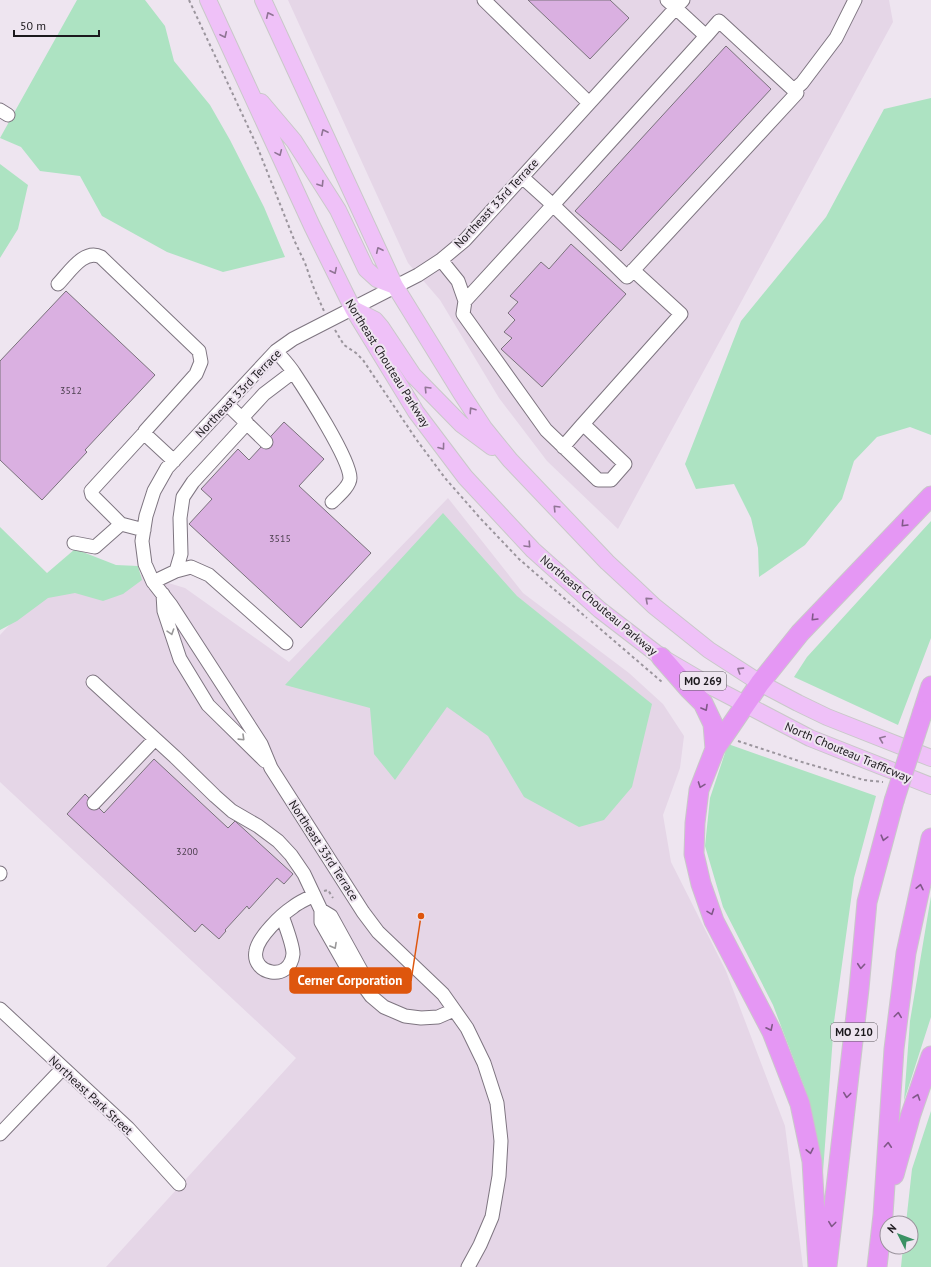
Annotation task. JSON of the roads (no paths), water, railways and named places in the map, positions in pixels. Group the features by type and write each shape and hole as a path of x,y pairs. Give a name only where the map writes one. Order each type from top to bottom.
{"highway":[{"path":"818,1267 812,1161 800,1104 772,1032 714,921 701,884 694,854 695,823 699,790 715,749 744,704 760,683 800,633 931,496"},
{"path":"661,657 703,703 713,724 715,749"},
{"name":"MO 210","path":"827,1267 859,989 867,902 894,801 931,686"},
{"path":"883,1215 894,1049 906,954 931,838"},
{"path":"883,1215 911,1114 931,1056"},
{"path":"877,1267 879,1250"}],"main road":[{"name":"Northeast Chouteau Parkway","path":"208,0 312,226 353,309 416,412 465,477 533,550 600,610 661,657"},
{"path":"262,0 396,286 461,393 484,428 510,460"},
{"path":"248,85 294,141 338,210 366,269 377,279 396,286"},
{"path":"353,309 375,320 413,375 462,424 510,460"},
{"name":"North Chouteau Trafficway","path":"510,460 608,562 649,601 709,650 760,683 827,717 931,758"},
{"name":"North Chouteau Trafficway","path":"661,657 744,704 810,738 931,786"}],"street":[{"path":"484,0 589,103"},
{"path":"794,90 802,83 836,38 854,0"},
{"name":"Northeast 33rd Terrace","path":"468,1267 480,1245 492,1217 499,1176 501,1141 498,1103 484,1063 467,1028 443,994 378,932 351,894 271,768 261,744 163,594 153,582 145,564 142,541 146,516 154,491 167,468 276,351 293,339 418,275 465,240 589,103 675,3"},
{"path":"675,3 706,36"},
{"path":"465,301 553,205 719,22 797,92 627,277 553,205 522,177"},
{"path":"58,284 80,260 87,256 97,254 199,351 201,362 196,374 91,491 92,495 121,524 144,530"},
{"path":"440,260 458,281 465,301 463,314 546,430 598,480 611,480 625,464 583,424"},
{"path":"563,447 681,314 633,270"},
{"path":"276,351 293,372 329,431 349,469 349,484 332,502"},
{"path":"176,571 181,554 180,518 183,497 193,482 245,421 264,394 293,372"},
{"path":"227,404 266,442"},
{"path":"145,432 174,461"},
{"path":"74,543 95,547 121,524"},
{"path":"153,582 176,571 191,567 209,575 286,643"},
{"name":"Northeast 33rd Terrace","path":"163,594 164,611 180,659 204,699 208,705 271,768"},
{"path":"195,683 213,670"},
{"path":"93,682 221,801 278,841 291,854 304,874 321,910 321,922 331,940 354,980 363,985 371,996 384,1007 405,1016 421,1018 438,1017 454,1010"},
{"path":"204,699 223,686"},
{"path":"94,803 155,739"},
{"path":"282,916 292,907 314,895"},
{"name":"Northeast Park Street","path":"0,1009 128,1128 179,1184"},
{"path":"0,1134 63,1068"}],"place":[{"name":"Cerner Corporation","path":"421,916"}]}
